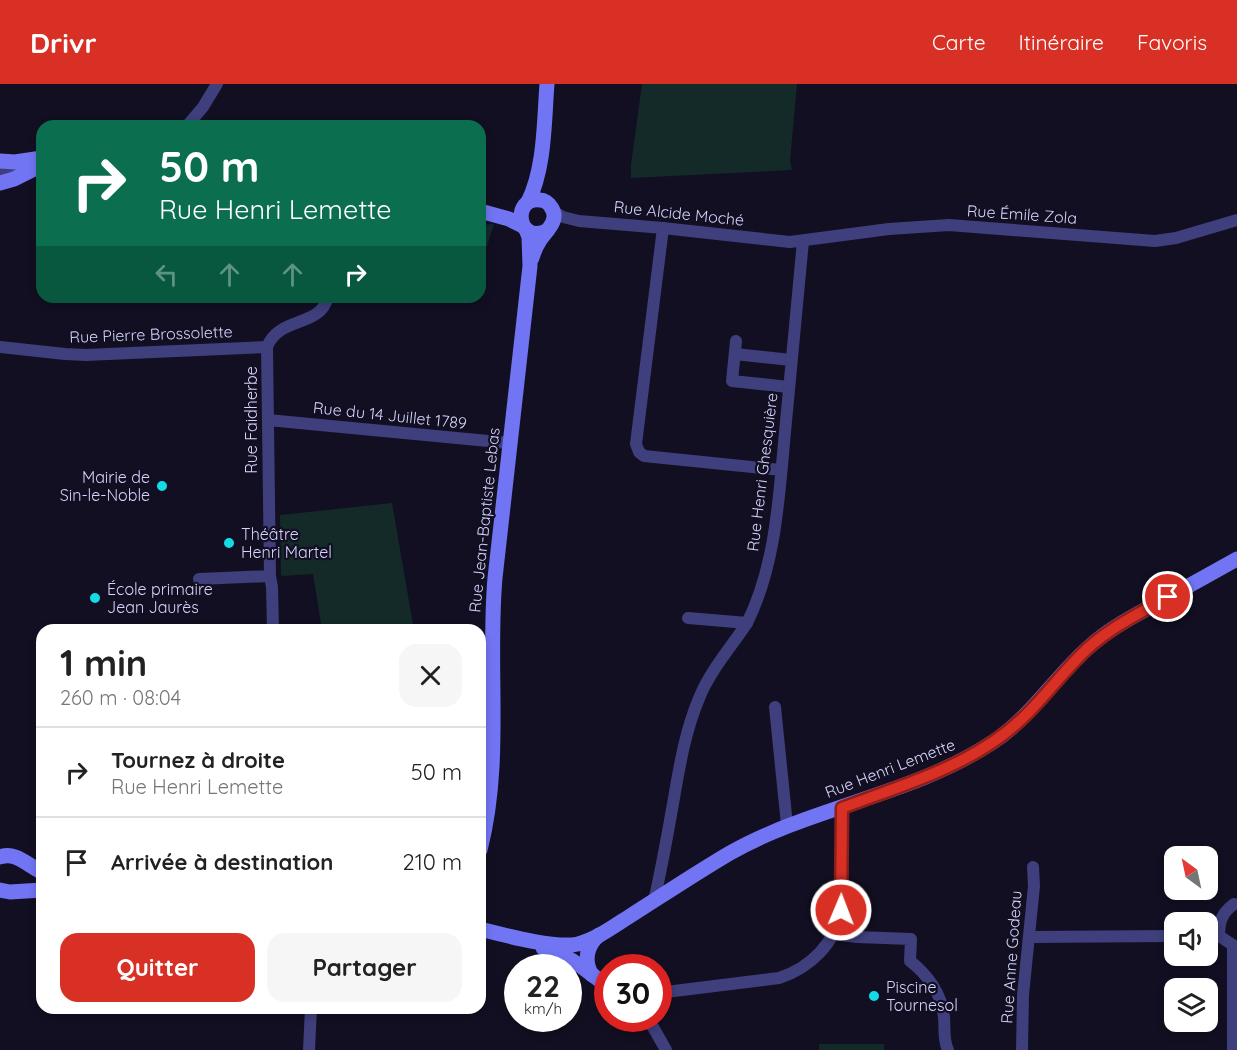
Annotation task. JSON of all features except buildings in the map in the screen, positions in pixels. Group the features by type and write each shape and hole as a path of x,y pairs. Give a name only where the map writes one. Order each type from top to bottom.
{"street":[{"path":"192,120 217,84"},
{"path":"525,227 520,216 534,188 541,152 548,84"},
{"path":"486,213 509,219 530,232 538,233 548,230 554,220 544,181 541,152"},
{"path":"0,161 15,162 36,159"},
{"path":"0,174 25,161"},
{"path":"0,183 36,168"},
{"path":"486,211 506,210 538,199 552,209"},
{"name":"Rue Alcide Moché","path":"552,209 573,220 781,242 803,241"},
{"name":"Rue Émile Zola","path":"803,241 888,229 949,225 1155,240 1176,238 1237,220"},
{"name":"Rue Jean-Baptiste Lebas","path":"486,815 493,747 493,593 530,266 529,237 525,227"},
{"path":"663,228 636,444 639,452 644,456 782,470"},
{"name":"Rue Jean-Baptiste Lebas","path":"530,266 536,246 548,230"},
{"name":"Rue Henri Ghesquière","path":"654,901 682,751 690,721 707,681 747,623 759,594 772,544 782,470 803,241"},
{"name":"Rue Faidherbe","path":"273,624 270,576 267,347 270,339 281,329 319,313 326,303"},
{"name":"Rue Pierre Brossolette","path":"0,346 75,355 267,347"},
{"path":"789,387 732,381 736,348 791,360"},
{"name":"Rue du 14 Juillet 1789","path":"268,420 509,444"},
{"name":"Rue Henri Lemette","path":"486,930 561,945 580,943 599,935 758,838 788,825 842,808 925,777 965,759 986,747 1018,723 1074,661 1103,635 1237,559"},
{"path":"199,579 270,576"},
{"path":"688,618 747,623"},
{"path":"775,707 788,825"},
{"path":"672,992 779,978 787,976 812,961 833,934 840,918 842,808"},
{"path":"0,858 11,855 36,869"},
{"path":"5,892 21,887 27,877 22,861"},
{"name":"Rue Anne Godeau","path":"1022,1050 1023,995 1034,886 1033,867"},
{"path":"5,892 36,890"},
{"path":"1218,925 1227,910 1234,904"},
{"path":"833,934 911,939 910,961 929,980 940,1001 944,1016 945,1045 948,1050"},
{"path":"592,975 588,967 588,951 591,943 599,935"},
{"path":"1029,937 1164,936"},
{"path":"1218,938 1233,945 1233,1050"},
{"path":"486,940 543,948 558,953 592,975"},
{"path":"309,1050 311,1014"},
{"path":"655,1032 666,1050"}],"green space":[{"path":"642,84 797,84 790,161 792,170 631,178"},
{"path":"494,224 486,246 486,225"},
{"path":"392,503 413,624 321,624 313,574 281,576 280,515"},
{"path":"819,1044 884,1044 884,1050 819,1050"}],"place":[{"name":"Mairie de Sin-le-Noble","path":"162,486"},
{"name":"Théâtre Henri Martel","path":"229,543"},
{"name":"École primaire Jean Jaurès","path":"95,598"},
{"name":"Piscine Tournesol","path":"874,996"}],"route":[{"path":"841,910 842,808 925,777 986,747 1018,723 1074,661 1096,641 1111,629 1168,597"}]}
